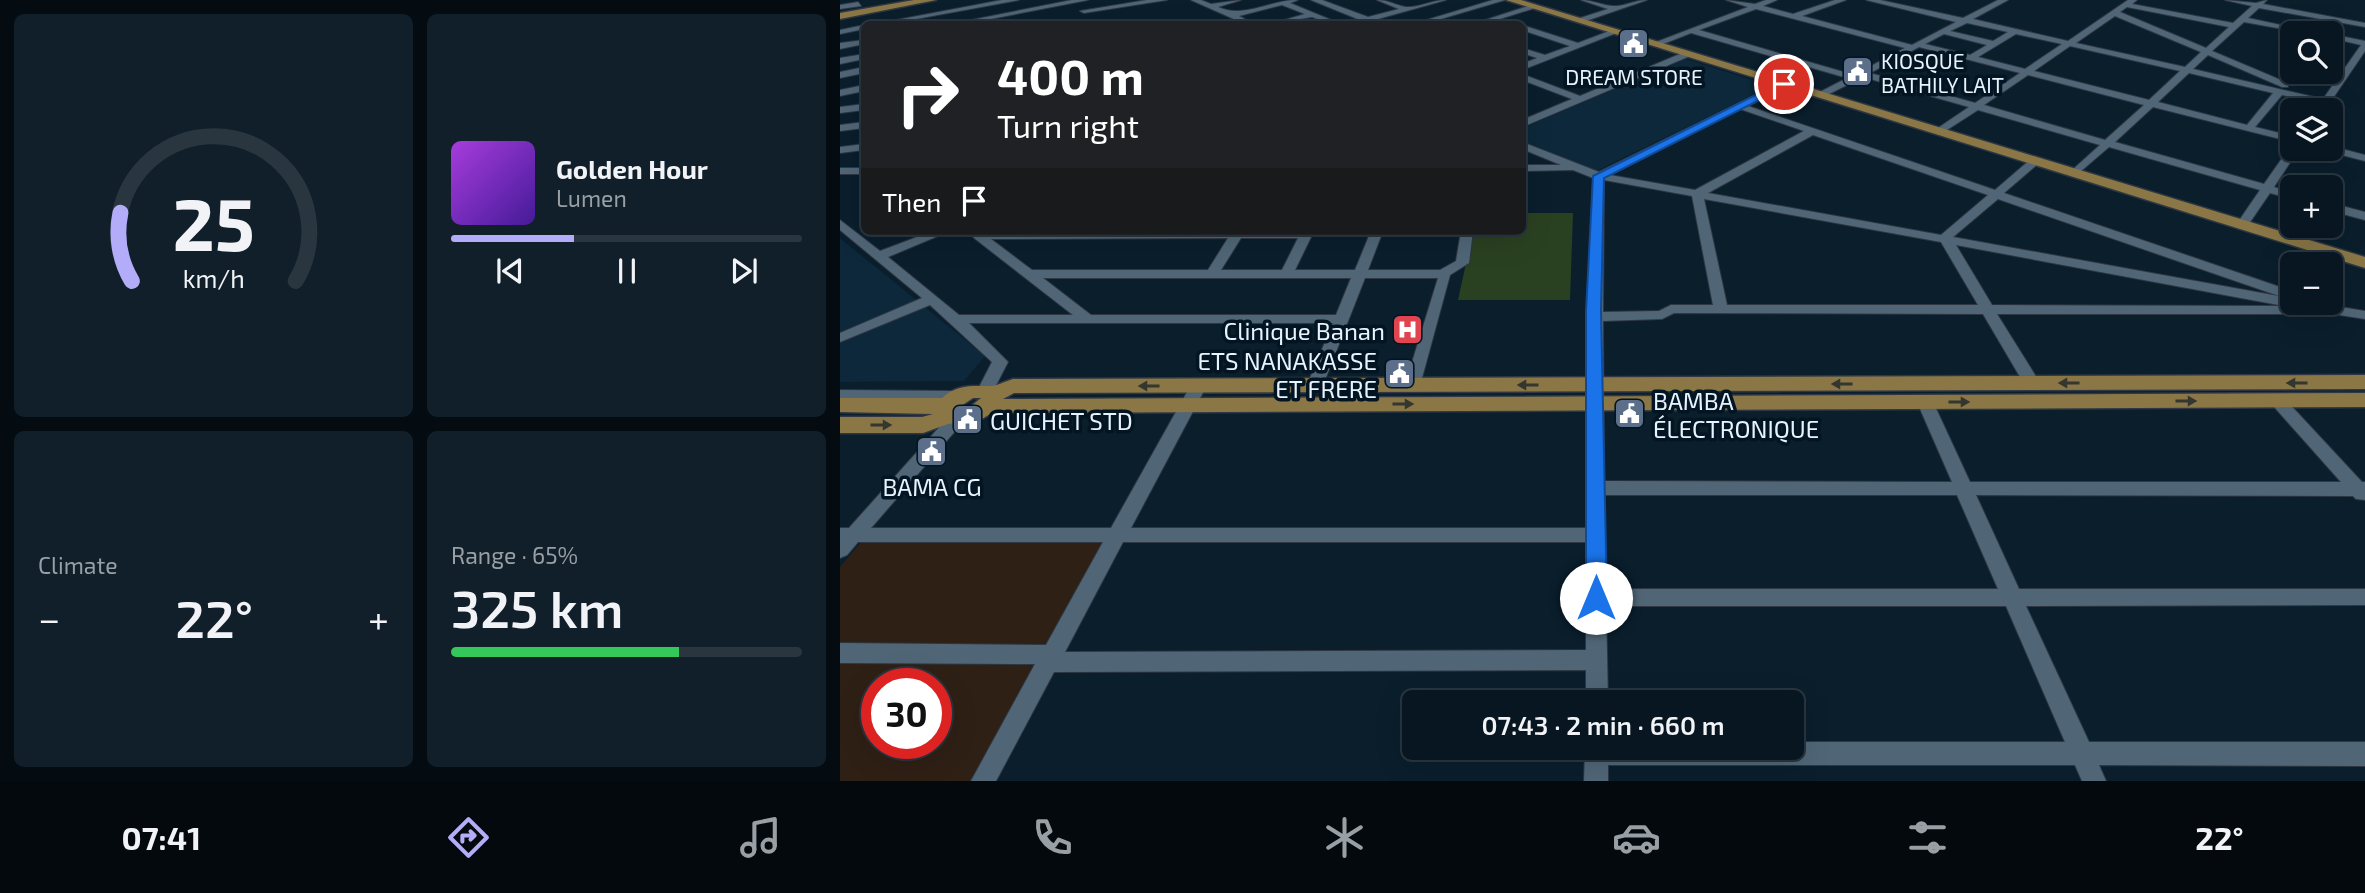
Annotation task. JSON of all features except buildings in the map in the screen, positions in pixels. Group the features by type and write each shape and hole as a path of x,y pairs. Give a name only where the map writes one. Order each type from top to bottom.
{"main road":[{"path":"840,16 859,7 930,0"},
{"path":"1511,0 2365,263"},
{"path":"987,397 1188,405 2032,383 2365,382"},
{"path":"840,425 922,425 952,409 1013,386 1413,385 1596,394 1925,402 2365,400"},
{"path":"840,405 952,409"}],"street":[{"path":"947,0 956,11"},
{"path":"897,21 1015,0"},
{"path":"972,21 1087,0 1081,21"},
{"path":"1084,11 1163,0"},
{"path":"1195,0 1243,21"},
{"path":"1210,7 1237,0"},
{"path":"1231,16 1294,0"},
{"path":"1315,0 1368,20"},
{"path":"1381,0 1441,21"},
{"path":"1364,21 1441,0"},
{"path":"1428,21 1501,0"},
{"path":"1585,0 1616,9"},
{"path":"1580,21 1643,0"},
{"path":"1730,0 2280,136"},
{"path":"1655,44 1773,0"},
{"path":"1792,16 1842,0"},
{"path":"1870,0 2186,70 2298,98"},
{"path":"1821,96 2004,0"},
{"path":"2229,0 2260,3 2365,25"},
{"path":"1939,132 2130,2 2280,28"},
{"path":"1282,3 1329,21"},
{"path":"2074,174 2260,3"},
{"path":"840,7 859,7"},
{"path":"1488,21 1534,7"},
{"path":"1032,21 1038,9"},
{"path":"2115,13 2306,98"},
{"path":"1287,21 1312,15"},
{"path":"1498,18 1507,21"},
{"path":"840,32 861,28"},
{"path":"1526,28 1578,46"},
{"path":"1692,30 2280,193"},
{"path":"1970,58 2015,31"},
{"path":"1526,65 1615,32"},
{"path":"1944,32 1994,44"},
{"path":"2329,98 2359,57 2365,44 2343,39"},
{"path":"840,46 861,42"},
{"path":"1526,51 1545,58"},
{"path":"1526,122 1687,54"},
{"path":"2359,57 2365,64"},
{"path":"840,61 861,58"},
{"path":"840,75 861,71"},
{"path":"1526,79 1580,99"},
{"path":"1599,176 1784,84"},
{"path":"1526,91 1542,85"},
{"path":"840,93 861,89"},
{"path":"2249,128 2279,92"},
{"path":"1740,106 2280,292"},
{"path":"840,110 861,107"},
{"path":"840,128 861,125"},
{"path":"1697,194 1812,131"},
{"path":"843,147 861,147"},
{"path":"1526,147 1599,176 2280,301"},
{"path":"2343,152 2365,158"},
{"path":"1945,238 2035,161"},
{"path":"2242,225 2286,161"},
{"path":"1526,168 1575,168"},
{"path":"840,171 861,171"},
{"path":"1597,690 1594,317 1599,176"},
{"path":"1697,194 1721,309"},
{"path":"2343,210 2365,216"},
{"path":"840,224 956,319 1000,362 987,397"},
{"path":"878,256 933,235"},
{"path":"978,235 1032,274 1088,320"},
{"path":"1212,274 1237,235"},
{"path":"1287,274 1307,235"},
{"path":"1315,385 1375,235"},
{"path":"1032,274 1443,274 1462,263 1466,235"},
{"path":"1945,238 2032,383"},
{"path":"1413,385 1445,277 1443,274"},
{"path":"840,338 931,299"},
{"path":"1594,317 1662,315 1671,309 2280,310"},
{"path":"2343,312 2365,315"},
{"path":"956,319 1342,319"},
{"path":"983,781 1199,385"},
{"path":"840,395 952,409"},
{"path":"2276,400 2362,492"},
{"path":"1925,402 2094,781"},
{"path":"840,550 847,535 952,409"},
{"path":"1596,488 2362,492"},
{"path":"847,535 1597,535"},
{"path":"1596,598 2365,597"},
{"path":"840,653 1049,659 1597,660"},
{"path":"1804,752 2365,754"},
{"path":"1597,760 1597,781"}],"shaded area":[{"path":"1686,59 1771,86 1594,172 1526,143 1526,127"},
{"path":"840,238 985,356 964,381 840,382"},
{"path":"862,541 1105,542 1042,654 840,653 840,567"},
{"path":"840,662 1043,663 977,781 840,781"}],"green space":[{"path":"1526,213 1573,213 1570,300 1458,300 1472,235 1526,235"}],"place":[{"name":"DREAM STORE","path":"1634,44"},
{"name":"KIOSQUE BATHILY LAIT","path":"1858,72"},
{"name":"Clinique Banan","path":"1408,330"},
{"name":"ETS NANAKASSE ET FRERE","path":"1400,374"},
{"name":"BAMBA ÉLECTRONIQUE","path":"1630,414"},
{"name":"GUICHET STD","path":"967,420"},
{"name":"BAMA CG","path":"932,452"}],"route":[{"path":"1596,598 1594,311 1599,176 1784,84"}]}
